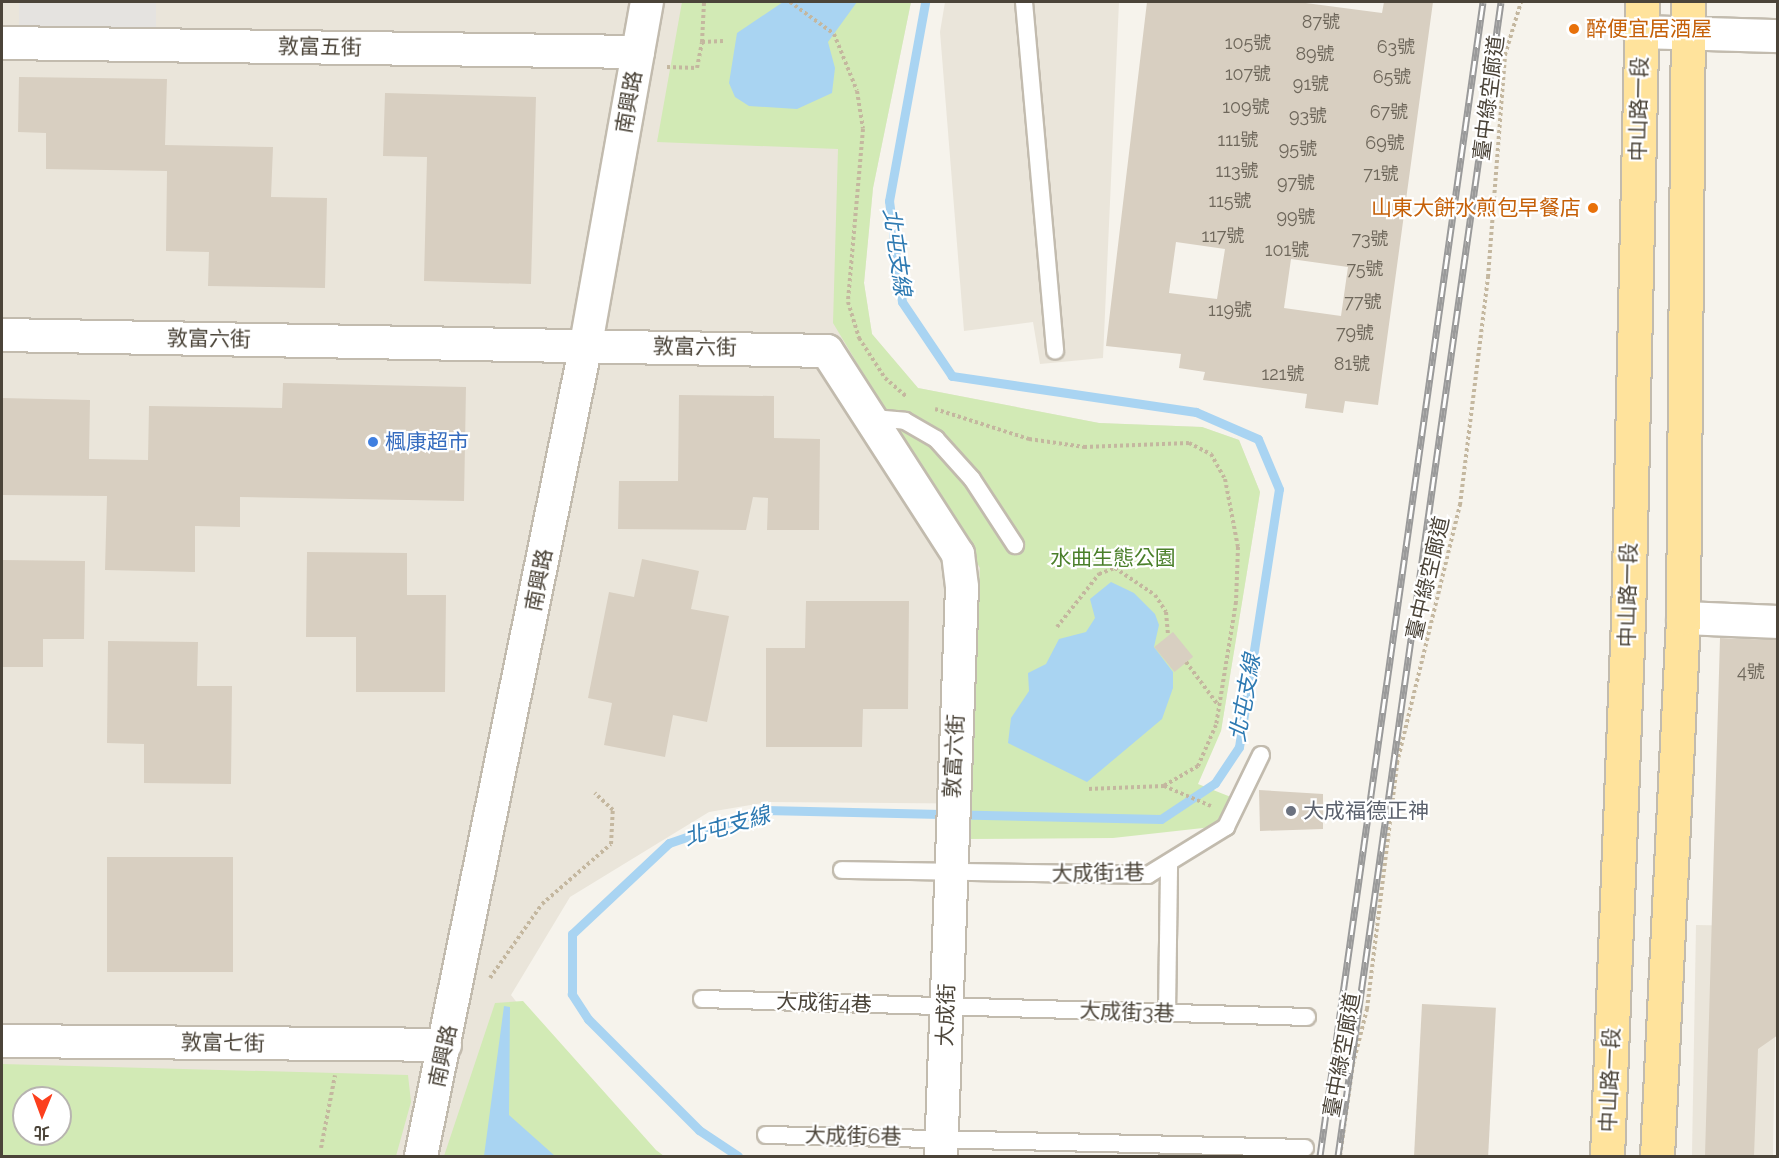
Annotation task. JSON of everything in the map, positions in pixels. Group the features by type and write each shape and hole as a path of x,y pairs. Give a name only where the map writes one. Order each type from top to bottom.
{"main road":[{"name":"中山路一段","path":"1607,1156 1628,620 1641,17"},
{"name":"中山路一段","path":"1657,1156 1683,618 1686,17"}],"street":[{"name":"南興路","path":"422,1156 586,345 647,2"},
{"path":"1641,17 1686,17 1778,36"},
{"name":"敦富五街","path":"2,43 638,52"},
{"name":"敦富六街","path":"2,335 827,351 873,418 958,554 962,587 949,873"},
{"path":"1683,618 1778,622"},
{"name":"大成街","path":"941,1147 947,1007 949,873"},
{"name":"敦富七街","path":"2,1041 445,1045"}],"lane":[{"path":"1024,2 1055,351"},
{"path":"873,418 905,421 936,439 972,479 1015,545"},
{"name":"大成街1巷","path":"842,870 1148,875 1169,866 1234,815 1261,755"},
{"path":"1167,1013 1169,866"},
{"name":"大成街4巷","path":"702,999 947,1007"},
{"name":"大成街3巷","path":"947,1007 1307,1017"},
{"name":"大成街6巷","path":"766,1135 941,1147 1305,1148"}],"path":[{"path":"667,67 697,68 702,42 704,2"},
{"path":"790,2 834,34 847,61 863,129 848,302 859,338 885,378 910,398"},
{"name":"臺中綠空廊道","path":"1341,1156 1353,1064 1367,1009 1397,763 1460,505 1488,277 1505,55 1521,2"},
{"path":"702,42 723,41"},
{"path":"925,405 1029,439 1084,447 1189,443 1211,454 1225,478 1238,547 1236,602 1219,706 1198,766 1164,786"},
{"path":"1057,627 1099,574 1115,568 1160,601 1168,636"},
{"path":"1186,662 1219,706"},
{"path":"1087,789 1164,786 1234,815"},
{"path":"488,983 542,904 611,844 613,810 595,794"},
{"path":"321,1148 336,1069"}],"shaded area":[{"path":"2,2 911,2 873,188 864,283 872,334 918,388 1099,423 1202,427 1239,440 1260,492 1221,731 1150,805 769,802 709,812 570,897 511,995 637,1156 2,1156"},
{"path":"19,2 156,2 156,27 19,27"},
{"path":"945,2 1119,2 1103,358 1040,364 1033,322 964,331 940,32"},
{"path":"1696,925 1777,926 1773,1156 1692,1156"}],"green space":[{"name":"水曲生態公園","path":"682,2 911,2 873,188 864,283 872,334 918,388 1099,423 1202,427 1239,440 1260,492 1221,731 1198,784 1241,801 1221,826 1113,838 963,839 980,568 833,323 838,149 657,142"},
{"path":"523,1001 656,1150 664,1156 444,1156 495,1003"},
{"path":"2,1064 408,1075 411,1102 396,1156 2,1156"}],"water":[{"path":"783,2 857,2 828,42 835,68 832,93 797,109 749,106 735,97 729,83 737,33"},
{"path":"1111,582 1134,593 1155,614 1159,625 1154,647 1173,672 1173,688 1162,719 1087,782 1008,743 1011,718 1029,691 1028,673 1046,664 1059,639 1086,632 1095,618 1090,599"},
{"path":"504,1006 510,1007 509,1115 555,1156 484,1156"}],"building":[{"path":"1147,2 1298,2 1382,13 1384,2 1433,2 1378,405 1345,401 1343,413 1305,408 1307,394 1203,380 1205,372 1179,368 1181,354 1106,346","holes":["1176,242 1225,249 1217,299 1169,293","1291,259 1348,267 1341,316 1284,308"]},
{"path":"19,77 167,79 165,145 273,147 271,197 327,198 325,288 208,286 209,252 166,251 167,171 46,169 46,133 18,132"},
{"path":"385,93 536,97 531,284 424,281 427,157 383,156"},
{"path":"283,383 466,387 464,501 240,497 240,527 195,526 195,572 105,570 107,496 2,495 2,398 90,400 89,459 148,460 149,406 282,408"},
{"path":"679,395 774,396 774,438 820,439 819,530 767,530 768,498 753,497 746,530 618,529 619,481 678,481"},
{"path":"307,552 407,553 407,595 446,595 445,692 356,692 356,637 306,637"},
{"path":"642,559 699,571 691,609 729,616 707,722 673,715 665,757 604,745 612,703 588,698 609,592 634,597"},
{"path":"2,560 85,561 84,639 43,639 43,667 2,667"},
{"path":"806,601 909,601 908,709 863,709 862,747 766,747 766,648 805,648"},
{"path":"1173,632 1193,657 1174,672 1154,647"},
{"path":"1720,638 1778,640 1778,1035 1758,1049 1754,1156 1705,1156"},
{"path":"108,641 198,642 197,686 232,686 231,784 144,783 144,744 107,743"},
{"name":"大成福德正神","path":"1259,790 1323,794 1323,829 1260,831"},
{"path":"107,857 233,857 233,972 107,972"},
{"path":"1422,1004 1496,1008 1488,1156 1414,1156"}],"waterway":[{"name":"北屯支線","path":"738,1156 699,1130 588,1019 572,994 572,934 669,843 765,810 1161,819 1215,783 1239,747 1279,489 1258,439 1196,412 952,376 902,302 889,201 925,2"}],"railway":[{"path":"1320,1156 1483,2"},
{"path":"1338,1156 1501,2"}],"place":[{"name":"醉便宜居酒屋","path":"1574,29"},
{"name":"山東大餅水煎包早餐店","path":"1593,208"},
{"name":"楓康超市","path":"373,442"},
{"name":"大成福德正神","path":"1291,811"}]}
